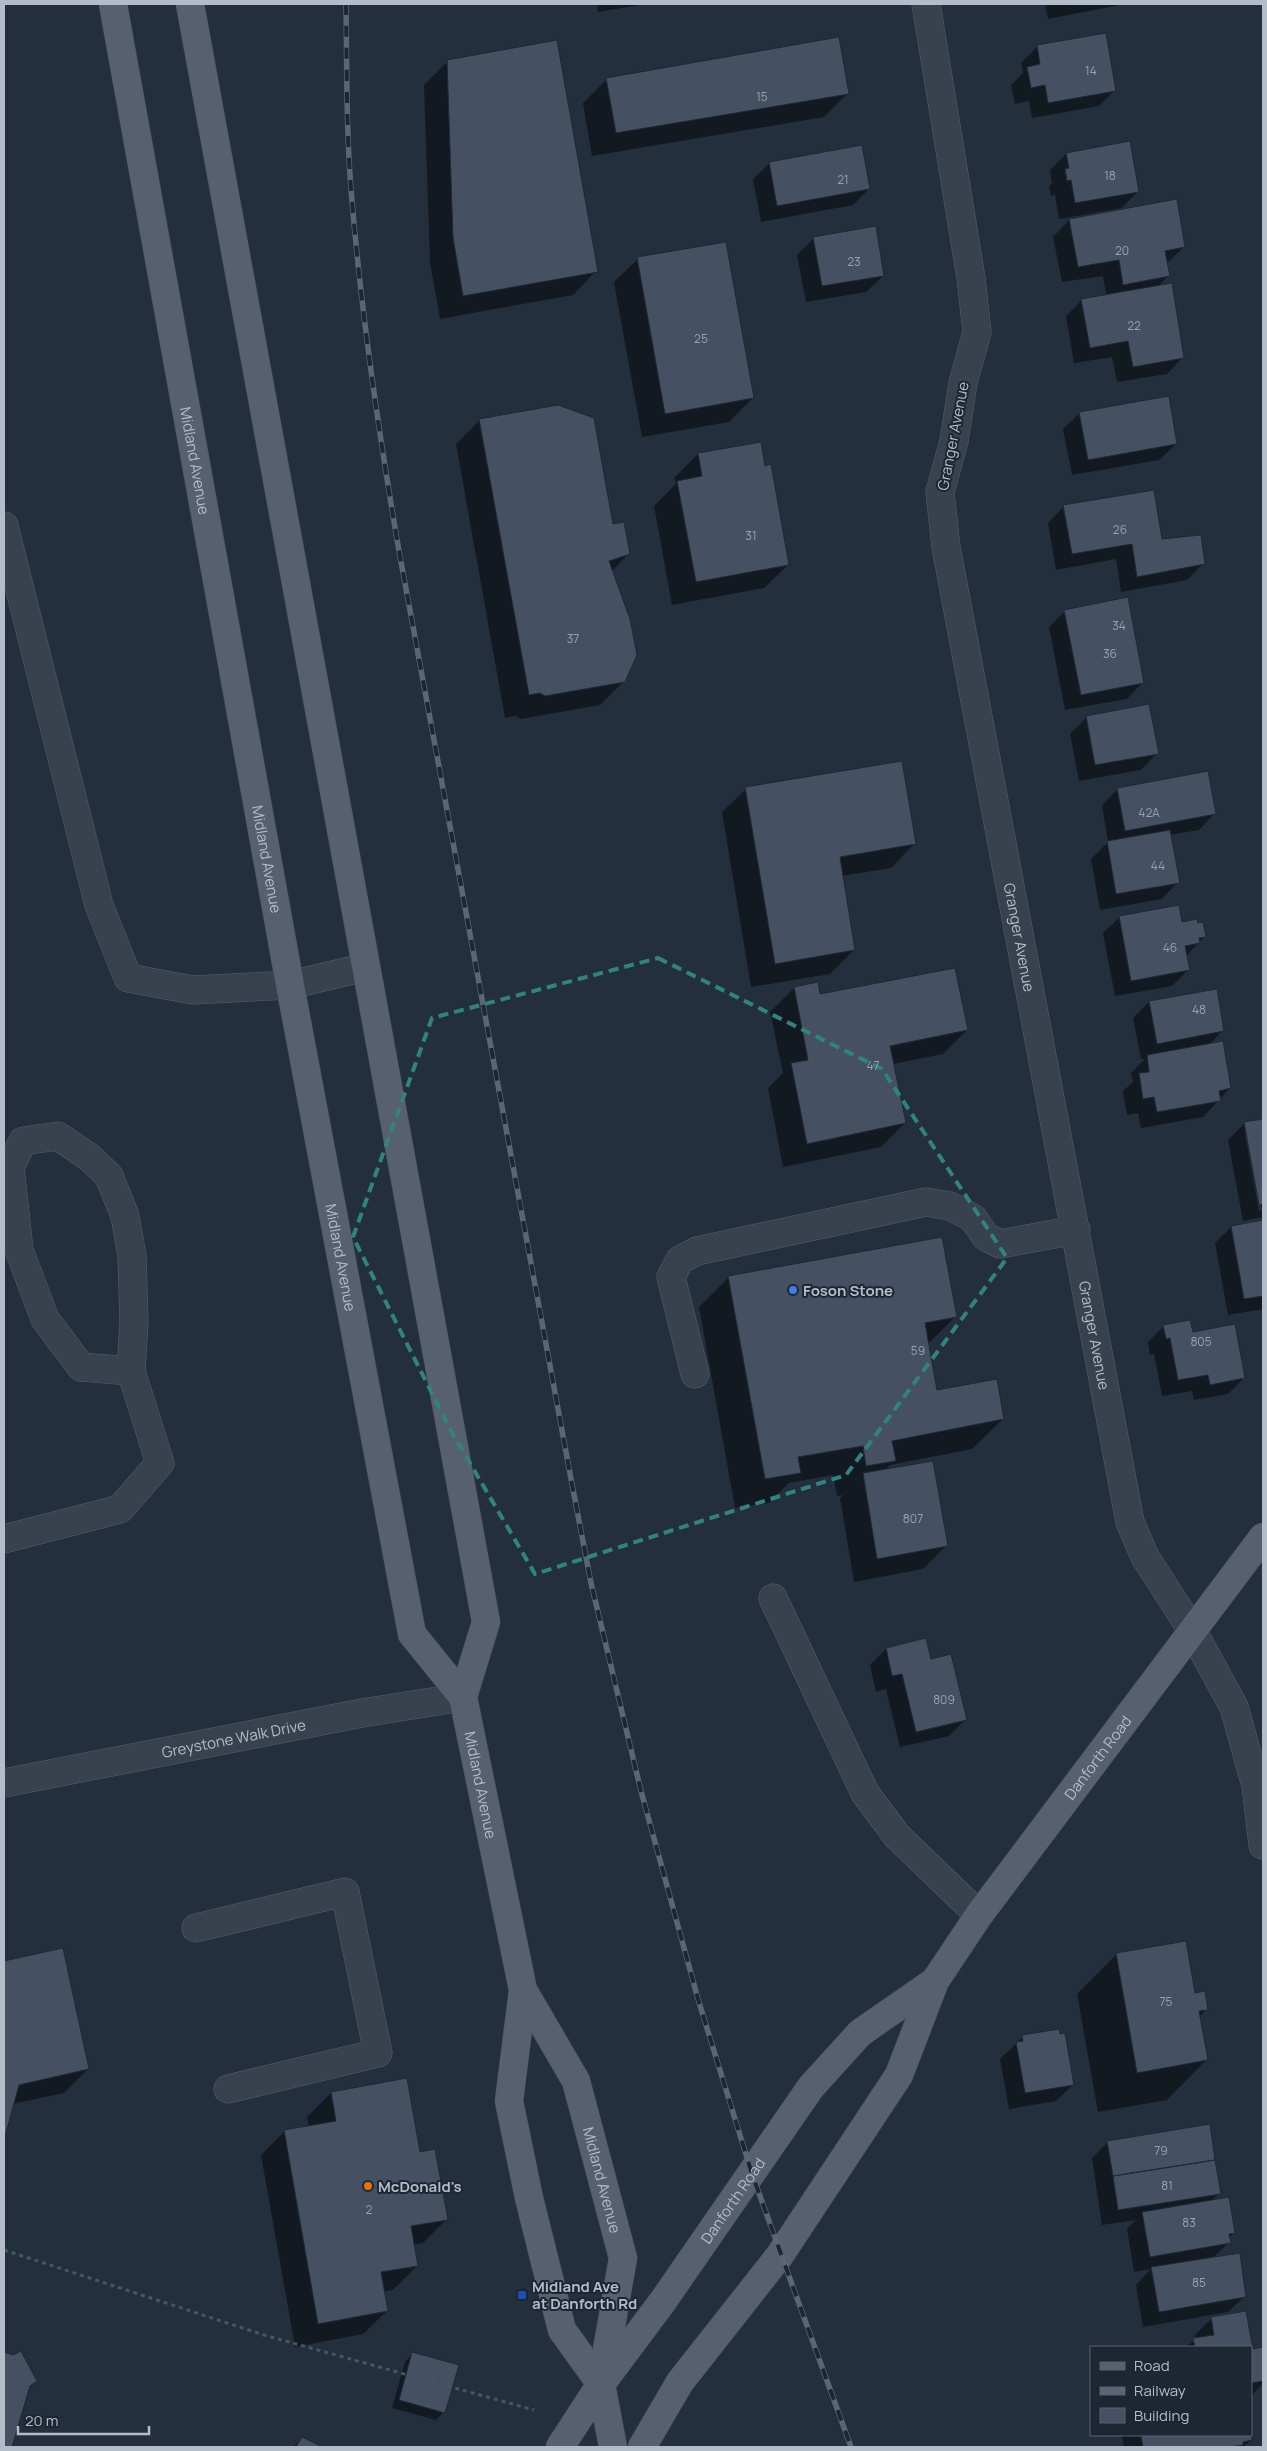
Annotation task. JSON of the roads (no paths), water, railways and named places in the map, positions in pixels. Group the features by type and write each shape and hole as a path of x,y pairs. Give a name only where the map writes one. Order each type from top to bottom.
{"main road":[{"name":"Midland Avenue","path":"113,4 290,984 412,1634 463,1697 523,1990 576,2081 592,2149 623,2258 601,2384 613,2447"},
{"name":"Midland Avenue","path":"190,4 486,1622 463,1697"},
{"name":"Danforth Road","path":"642,2447 680,2382 780,2255 899,2075 935,1980 979,1915 1263,1537"},
{"name":"Danforth Road","path":"560,2447 601,2384 663,2301 811,2087 860,2033 935,1980"},
{"name":"Midland Avenue","path":"523,1990 509,2101 529,2198 562,2330 601,2384"}],"street":[{"name":"Granger Avenue","path":"926,4 970,268 977,332 963,383 954,441 940,492 946,547 1130,1522 1145,1557 1192,1630 1234,1707 1260,1786 1263,1844"},
{"path":"4,526 99,905 128,978 193,990 290,984 366,967"},
{"path":"4,1539 120,1509 160,1463 131,1371 134,1322 132,1256 125,1216 109,1176 89,1157 58,1136 23,1141 10,1167 19,1250 45,1319 82,1367 131,1371"},
{"path":"695,1374 670,1277 680,1260 697,1251 926,1202 950,1206 973,1218 986,1237 1000,1244 1076,1230"},
{"path":"773,1598 865,1793 897,1836 979,1915"},
{"name":"Greystone Walk Drive","path":"4,1783 362,1713 463,1697"},
{"path":"196,1928 346,1892 378,2053 228,2089"}],"railway":[{"path":"346,4 348,127 352,201 366,333 385,464 399,551 591,1583 641,1791 698,1999 752,2174 851,2447"}],"place":[{"name":"Foson Stone","path":"793,1290"},
{"name":"McDonald's","path":"368,2186"},
{"name":"Midland Ave at Danforth Rd","path":"522,2295"}]}
